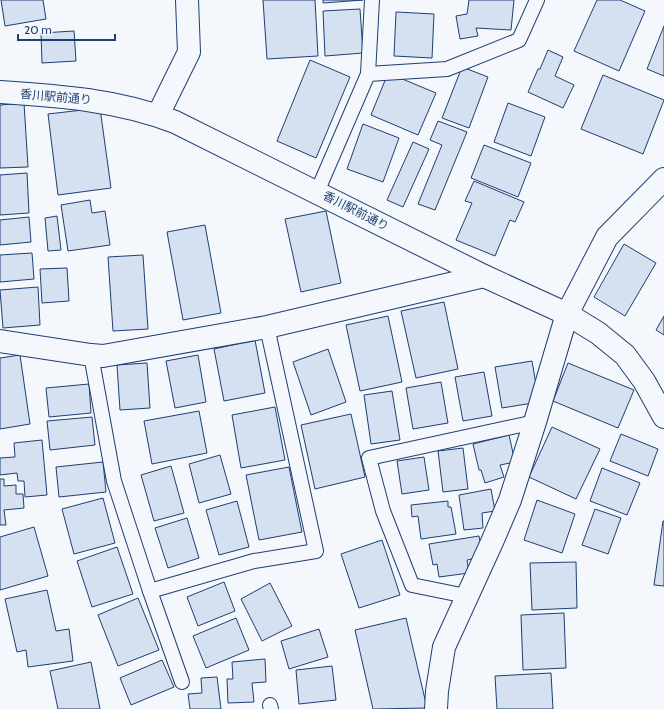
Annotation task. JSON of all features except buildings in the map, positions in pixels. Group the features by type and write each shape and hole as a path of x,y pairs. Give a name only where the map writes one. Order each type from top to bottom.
{"street":[{"path":"158,116 189,52 187,0"},
{"name":"香川駅前通り","path":"0,92 51,95 91,100 123,106 175,122 484,276 567,314 598,333 626,355 644,381 664,417"},
{"path":"436,709 437,690 444,646 510,500 567,314 607,237 664,179"},
{"path":"0,341 103,356 267,327 484,276"}],"lane":[{"path":"317,192 368,74 372,0"},
{"path":"368,74 447,69 519,40 537,0"},
{"path":"150,591 254,561 316,551 267,327"},
{"path":"91,355 114,481 182,682"},
{"path":"466,596 412,585 383,511 369,458 535,422"}]}
